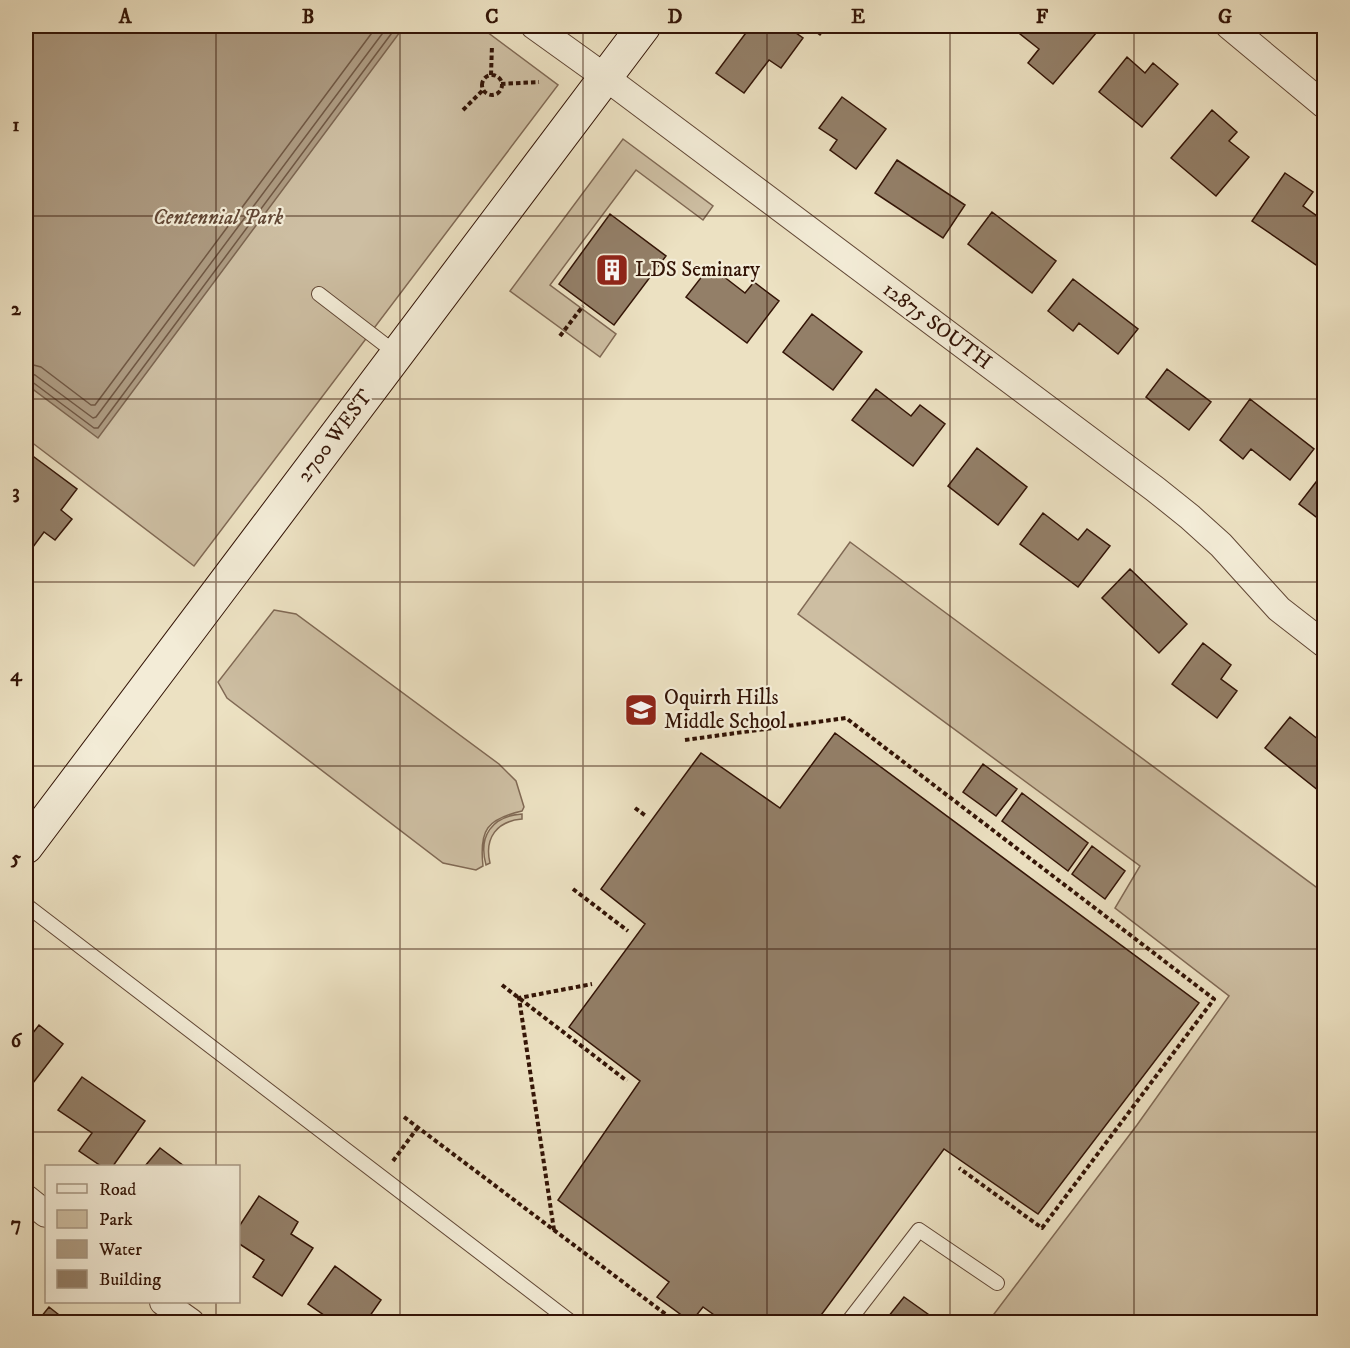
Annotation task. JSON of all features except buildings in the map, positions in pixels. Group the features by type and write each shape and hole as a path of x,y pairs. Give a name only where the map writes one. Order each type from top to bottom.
{"main road":[{"name":"2700 WEST","path":"26,847 644,26"}],"street":[{"name":"12875 SOUTH","path":"534,26 1164,496 1221,546 1279,609 1324,644"},
{"path":"1229,26 1324,105"},
{"path":"26,1198 45,1213"},
{"path":"164,1303 191,1323"}],"lane":[{"path":"319,294 396,354"},
{"path":"26,905 571,1323"},
{"path":"848,1323 919,1230 997,1283"}],"path":[{"path":"491,75 492,45"},
{"path":"483,90 489,94 495,94 500,90 499,78 491,75"},
{"path":"463,110 483,90 483,80 491,75"},
{"path":"501,84 539,82"},
{"path":"560,336 583,306"},
{"path":"685,740 846,718 1214,999 1042,1228 959,1168"},
{"path":"635,808 646,816"},
{"path":"573,889 628,931"},
{"path":"519,998 592,984"},
{"path":"502,985 627,1080"},
{"path":"519,998 554,1230"},
{"path":"404,1117 676,1323"},
{"path":"389,1166 418,1127"}],"green space":[{"name":"Centennial Park","path":"26,26 479,26 558,85 194,566 26,438"},
{"path":"623,139 713,206 703,220 636,170 550,285 616,334 600,357 510,291"},
{"path":"850,542 1324,893 1324,1322 988,1322 1137,1125 1229,996 1115,908 1140,866 798,614"},
{"path":"274,610 296,614 499,764 516,781 524,807 522,811 493,822 488,828 482,843 483,866 476,870 443,863 227,698 218,682"},
{"path":"522,814 522,819 506,823 494,832 489,846 490,863 486,865 484,845 490,829 503,819"}],"water":[{"path":"26,26 400,26 403,28 98,438 26,384"}],"place":[{"name":"LDS Seminary","path":"612,270"},
{"name":"Oquirrh Hills Middle School","path":"641,710"}]}
